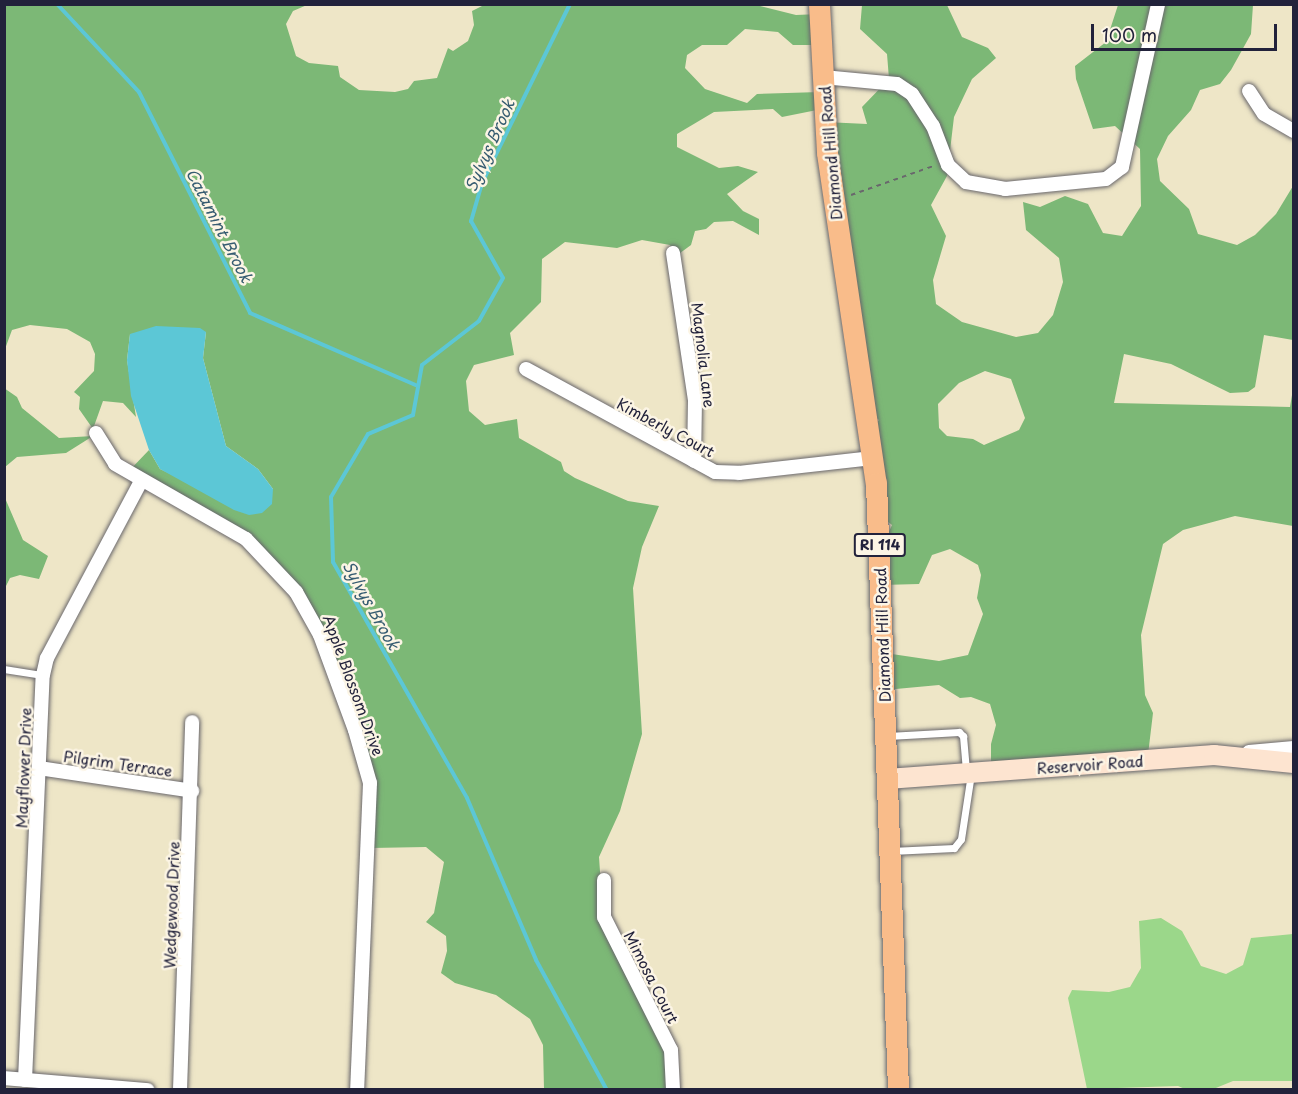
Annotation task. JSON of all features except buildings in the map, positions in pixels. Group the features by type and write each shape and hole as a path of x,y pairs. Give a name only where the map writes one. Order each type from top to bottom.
{"main road":[{"name":"Diamond Hill Road","path":"819,4 833,202 872,458 880,540 888,851 898,1089"}],"street":[{"path":"823,77 897,84 912,94 933,126 948,165 966,182 984,188 1070,185 1106,179 1122,167 1158,4"},
{"path":"1249,91 1264,114 1293,131"},
{"name":"Magnolia Lane","path":"673,253 695,400 694,462"},
{"name":"Kimberly Court","path":"526,369 694,462 715,471 739,473 872,458"},
{"name":"Apple Blossom Drive","path":"96,433 115,464 141,481 246,539 280,572 310,613 355,730 370,783 357,1089"},
{"name":"Mayflower Drive","path":"25,1080 43,675 47,658 141,481"},
{"name":"Wedgewood Drive","path":"180,1089 192,791 192,722"},
{"path":"1214,755 1293,748"},
{"name":"Reservoir Road","path":"887,779 1214,755 1293,763"},
{"name":"Pilgrim Terrace","path":"39,768 192,791"},
{"name":"Mimosa Court","path":"604,880 604,917 671,1050 673,1089"},
{"path":"4,1078 25,1080 40,1086 148,1089"}],"lane":[{"path":"4,669 43,675"},
{"path":"885,737 959,732 963,736 968,773 961,839 954,848 929,852 888,851"}],"path":[{"path":"833,202 935,165 948,165"}],"green space":[{"path":"752,4 796,15 819,14 814,45 793,45 778,32 745,29 727,45 702,45 687,55 685,68 705,89 747,103 757,94 820,92 817,110 782,117 773,109 714,112 677,134 677,147 719,168 738,166 758,172 727,194 743,211 759,219 759,235 733,221 714,222 706,229 695,231 691,245 676,256 670,245 642,240 617,248 565,242 542,259 541,302 510,333 514,355 474,365 466,381 469,411 485,425 517,419 519,438 561,462 564,471 575,478 628,501 659,506 642,547 633,588 642,734 620,811 599,857 602,901 669,1054 674,1089 544,1089 543,1045 530,1019 496,995 455,983 441,973 447,951 446,936 426,922 434,913 444,862 426,847 371,848 371,781 327,653 266,557 126,474 149,450 160,469 194,485 273,489 258,469 226,446 203,358 206,332 130,334 127,360 136,417 123,403 103,401 93,429 79,409 80,397 74,392 94,371 95,354 90,342 67,329 30,325 12,330 5,349 5,5 307,5 293,11 286,24 296,56 309,63 338,66 340,77 359,90 395,92 408,89 414,81 437,78 448,48 453,51 468,41 474,25 472,11 484,5"},
{"path":"862,5 947,5 962,37 988,48 996,58 972,79 954,117 947,176 931,205 946,236 933,280 936,304 962,322 1016,337 1038,333 1053,315 1063,282 1059,258 1026,230 1023,202 1040,207 1065,196 1088,204 1103,233 1122,236 1141,206 1140,149 1115,126 1093,129 1076,79 1075,66 1106,42 1118,5 1253,5 1251,34 1231,70 1220,84 1200,90 1191,110 1168,136 1157,159 1160,181 1189,209 1198,234 1237,245 1255,235 1276,214 1293,186 1293,340 1264,335 1255,387 1248,392 1230,393 1171,364 1124,354 1114,403 1290,407 1293,389 1293,526 1235,516 1183,530 1163,544 1141,635 1145,695 1153,713 1147,763 991,772 991,744 996,725 990,704 971,697 960,698 939,685 885,690 885,653 939,661 968,655 983,614 977,598 981,575 978,565 950,549 932,555 919,584 882,585 880,551 892,525 878,514 869,432 879,420 866,411 825,122 867,124 862,107 889,79 887,54 860,29","holes":["985,371 1011,379 1025,418 1019,430 984,445 973,439 947,436 939,428 938,404 959,383"]},
{"path":"4,388 17,397 22,408 59,438 93,436 66,453 17,457 5,467"},
{"path":"5,498 23,540 48,556 39,579 20,575 10,578 5,588"},
{"path":"1161,918 1182,931 1201,966 1226,974 1243,965 1251,938 1293,934 1293,1081 1233,1081 1211,1090 1185,1089 1178,1086 1087,1089 1068,998 1072,990 1109,992 1130,987 1141,968 1139,921"}],"water":[{"path":"156,326 200,328 206,332 203,358 226,446 258,469 273,489 272,504 262,513 249,515 234,510 160,469 149,450 131,396 127,360 130,334"}],"waterway":[{"name":"Catamint Brook","path":"57,4 139,92 250,313 418,386"},
{"name":"Sylvys Brook","path":"570,4 482,183 471,221 503,278 479,321 422,365 413,415 368,434 331,497 333,562 467,798 536,960 607,1090"}]}
